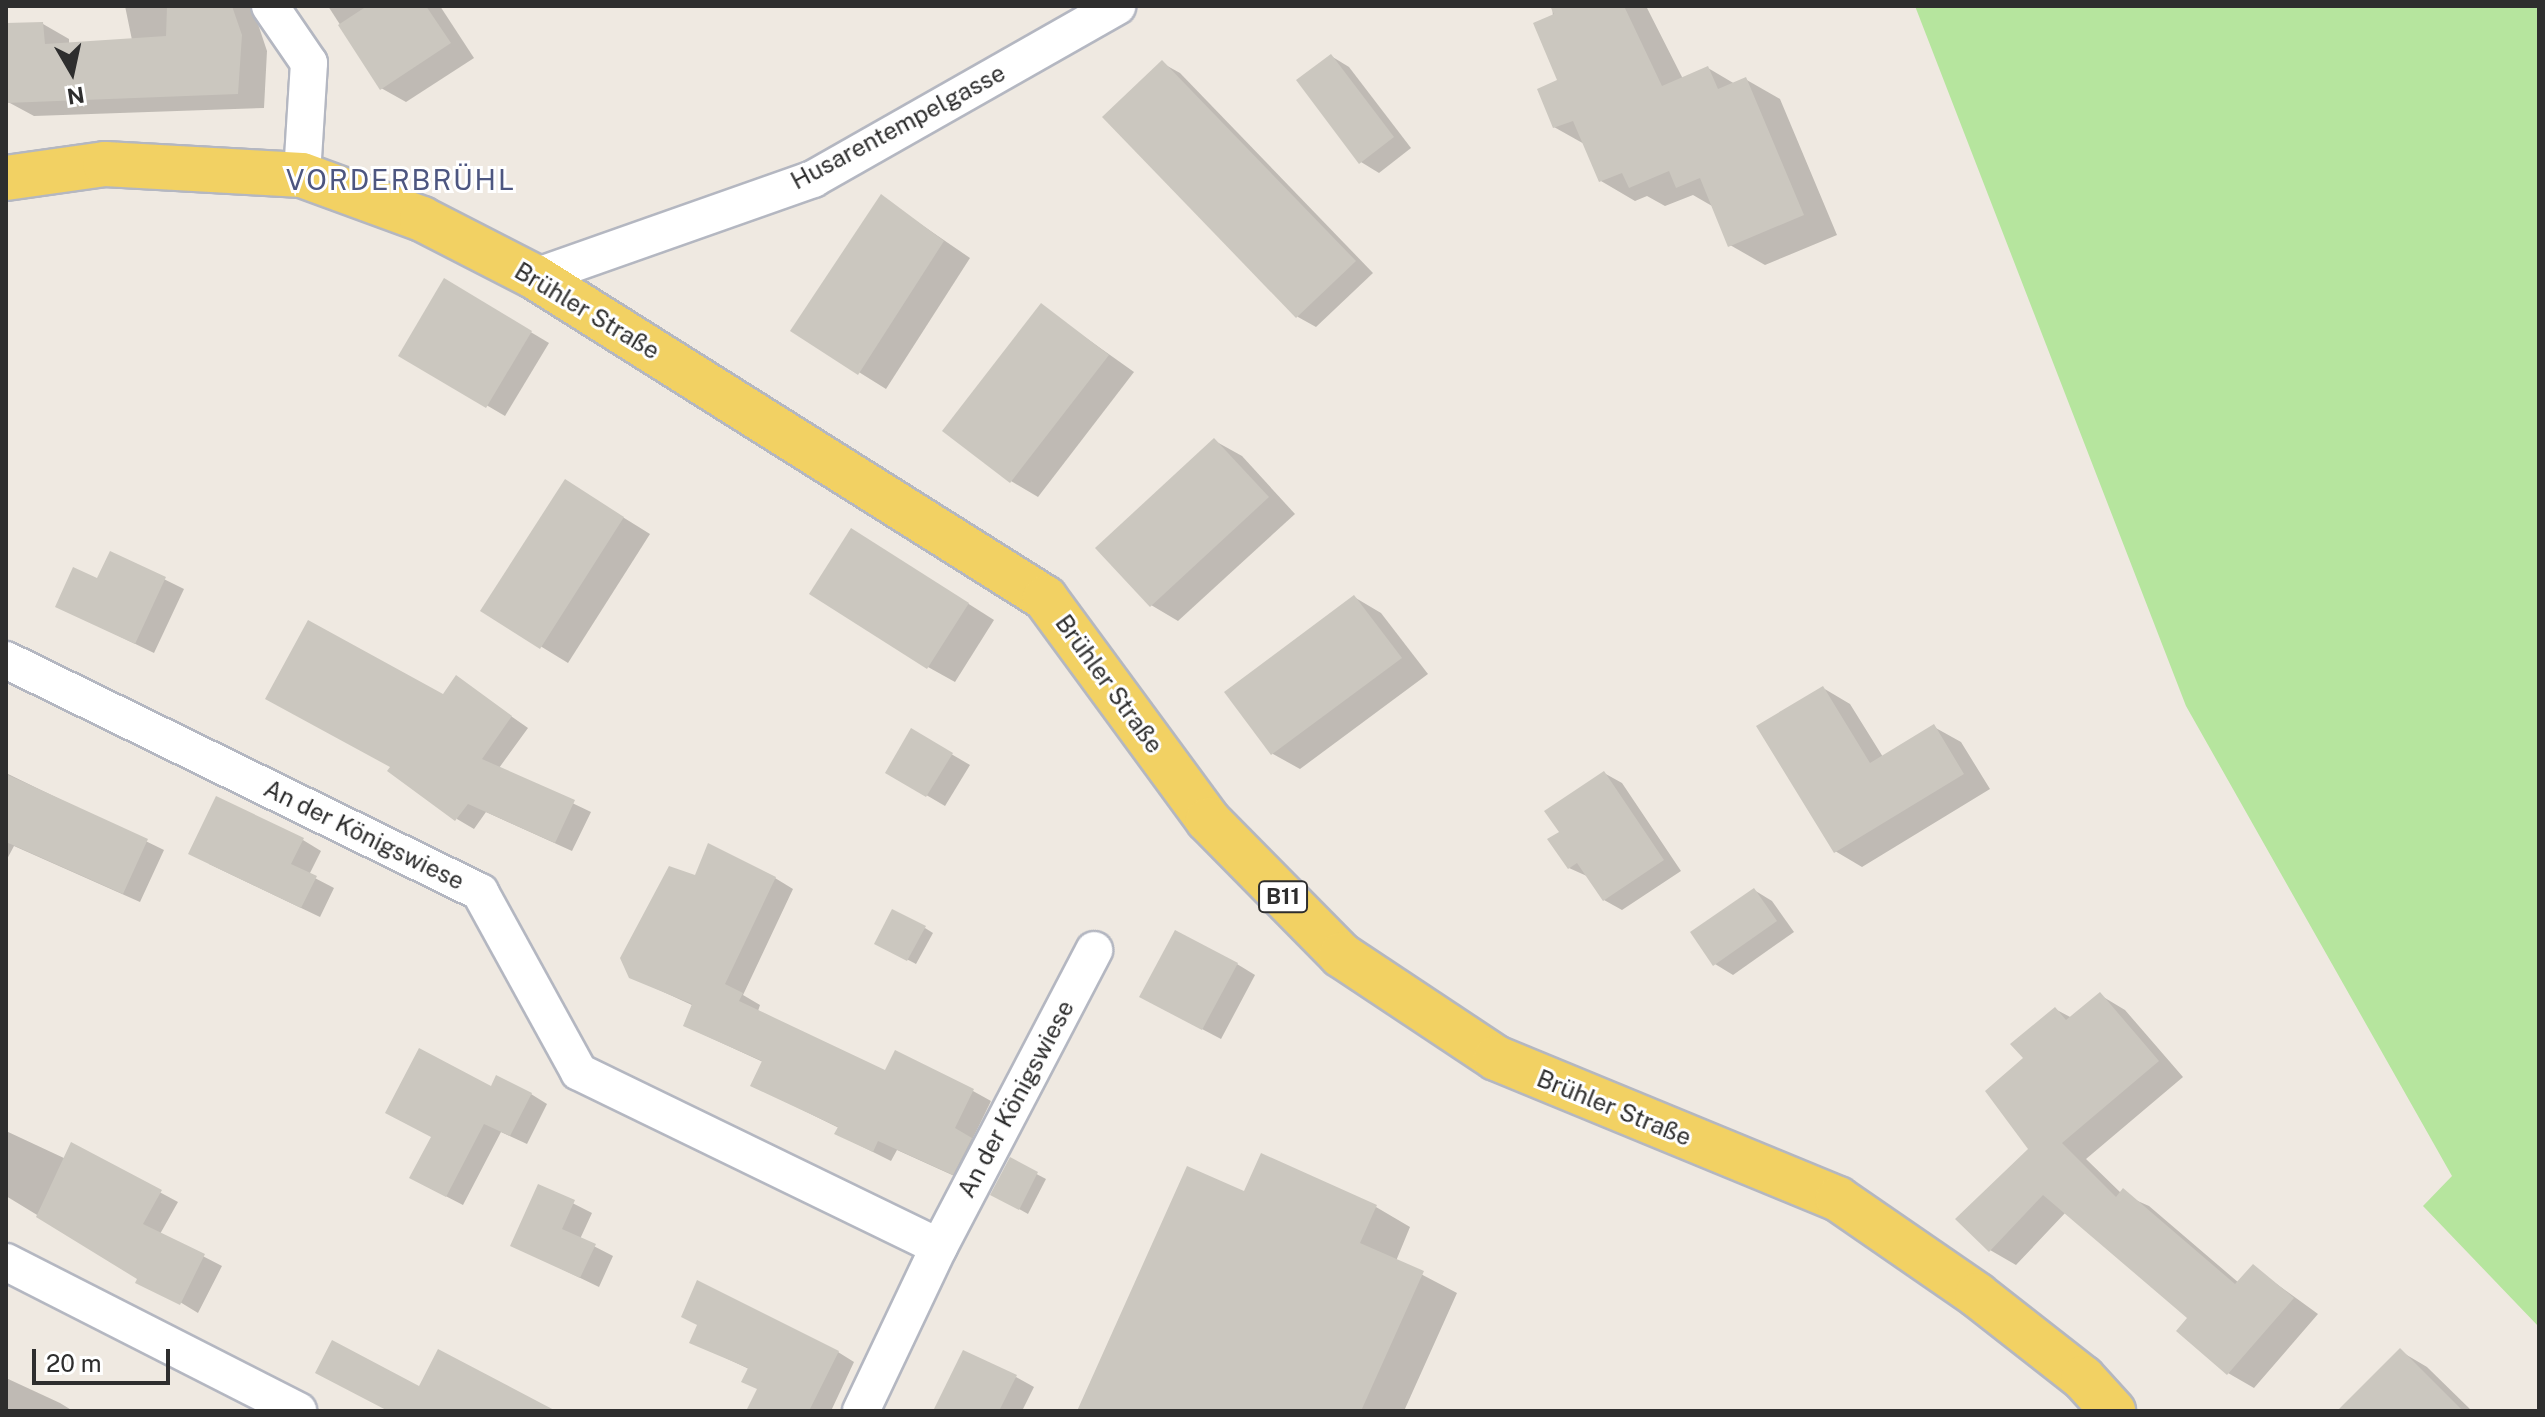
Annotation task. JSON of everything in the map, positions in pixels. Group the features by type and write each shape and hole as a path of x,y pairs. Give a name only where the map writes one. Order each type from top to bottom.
{"main road":[{"name":"Brühler Straße","path":"6,178 105,164 302,175 422,219 535,277 1045,598 1208,820 1341,955 1496,1058 1838,1199 1977,1295 2083,1378 2113,1411"}],"street":[{"path":"270,6 309,63 302,175"},
{"name":"Husarentempelgasse","path":"535,277 813,179 1117,6"},
{"name":"An der Königswiese","path":"6,660 480,892 579,1072 939,1247"},
{"name":"An der Königswiese","path":"861,1411 939,1247 1094,950"},
{"path":"6,1262 298,1411"}],"green space":[{"path":"1915,6 2539,6 2539,1327 2423,1206 2452,1176 2186,706"}],"building":[{"path":"167,6 232,6 242,35 238,94 6,103 6,23 43,22 45,44 166,36"},
{"path":"367,6 426,6 451,43 380,90 338,25"},
{"path":"1550,6 1624,6 1662,86 1708,66 1718,89 1746,77 1804,215 1728,247 1700,178 1676,188 1669,171 1629,188 1622,173 1599,182 1573,121 1553,128 1537,89 1557,80 1533,23 1554,14"},
{"path":"1331,54 1394,137 1359,164 1296,80"},
{"path":"1162,60 1356,261 1296,318 1102,117"},
{"path":"881,194 944,241 858,375 790,331"},
{"path":"444,278 532,331 486,408 398,356"},
{"path":"1041,303 1109,355 1010,483 942,431"},
{"path":"1214,438 1269,497 1150,607 1095,548"},
{"path":"565,479 624,517 540,649 480,611"},
{"path":"851,528 969,603 927,669 809,594"},
{"path":"110,551 166,577 135,644 55,607 73,567 97,578"},
{"path":"1354,595 1402,658 1271,755 1224,692"},
{"path":"308,620 443,694 456,675 512,716 482,759 575,800 555,843 468,804 455,821 387,771 390,767 265,699"},
{"path":"1823,686 1870,763 1934,724 1964,774 1834,853 1756,726"},
{"path":"911,728 953,753 926,797 885,773"},
{"path":"1604,771 1664,860 1603,901 1577,863 1568,869 1547,839 1559,832 1544,811"},
{"path":"6,774 148,839 123,894 6,842"},
{"path":"216,796 304,838 291,864 317,876 301,908 188,854"},
{"path":"708,843 776,877 725,984 743,993 739,1001 885,1070 895,1050 974,1089 955,1128 972,1138 953,1175 878,1141 873,1152 834,1134 838,1127 750,1086 762,1061 683,1026 692,1004 629,978 620,958 669,866 695,875"},
{"path":"1754,888 1777,921 1713,966 1690,932"},
{"path":"892,909 926,926 907,961 874,944"},
{"path":"1175,930 1238,963 1202,1030 1139,997"},
{"path":"2100,992 2159,1061 2062,1143 2116,1197 2123,1188 2235,1284 2253,1264 2294,1298 2227,1375 2176,1331 2187,1318 2043,1195 1989,1252 1955,1219 2028,1149 1985,1091 2023,1058 2010,1044 2055,1007 2066,1020"},
{"path":"419,1048 491,1086 496,1075 532,1093 510,1136 484,1124 446,1197 409,1178 431,1137 385,1113"},
{"path":"71,1142 162,1190 143,1224 205,1254 180,1305 135,1283 137,1279 36,1217"},
{"path":"1261,1153 1377,1205 1360,1243 1424,1271 1361,1411 1077,1411 1187,1166 1244,1191"},
{"path":"1010,1157 1038,1172 1019,1210 990,1195"},
{"path":"538,1184 575,1200 562,1229 596,1244 580,1278 510,1246"},
{"path":"697,1280 839,1351 809,1411 746,1411 757,1389 741,1382 748,1368 689,1343 697,1325 681,1317"},
{"path":"332,1340 419,1386 438,1349 556,1411 388,1411 315,1373"},
{"path":"2400,1348 2463,1411 2337,1411"},
{"path":"963,1350 1017,1375 999,1411 933,1411"}],"district":[{"name":"VORDERBRÜHL","path":"401,180"}]}
